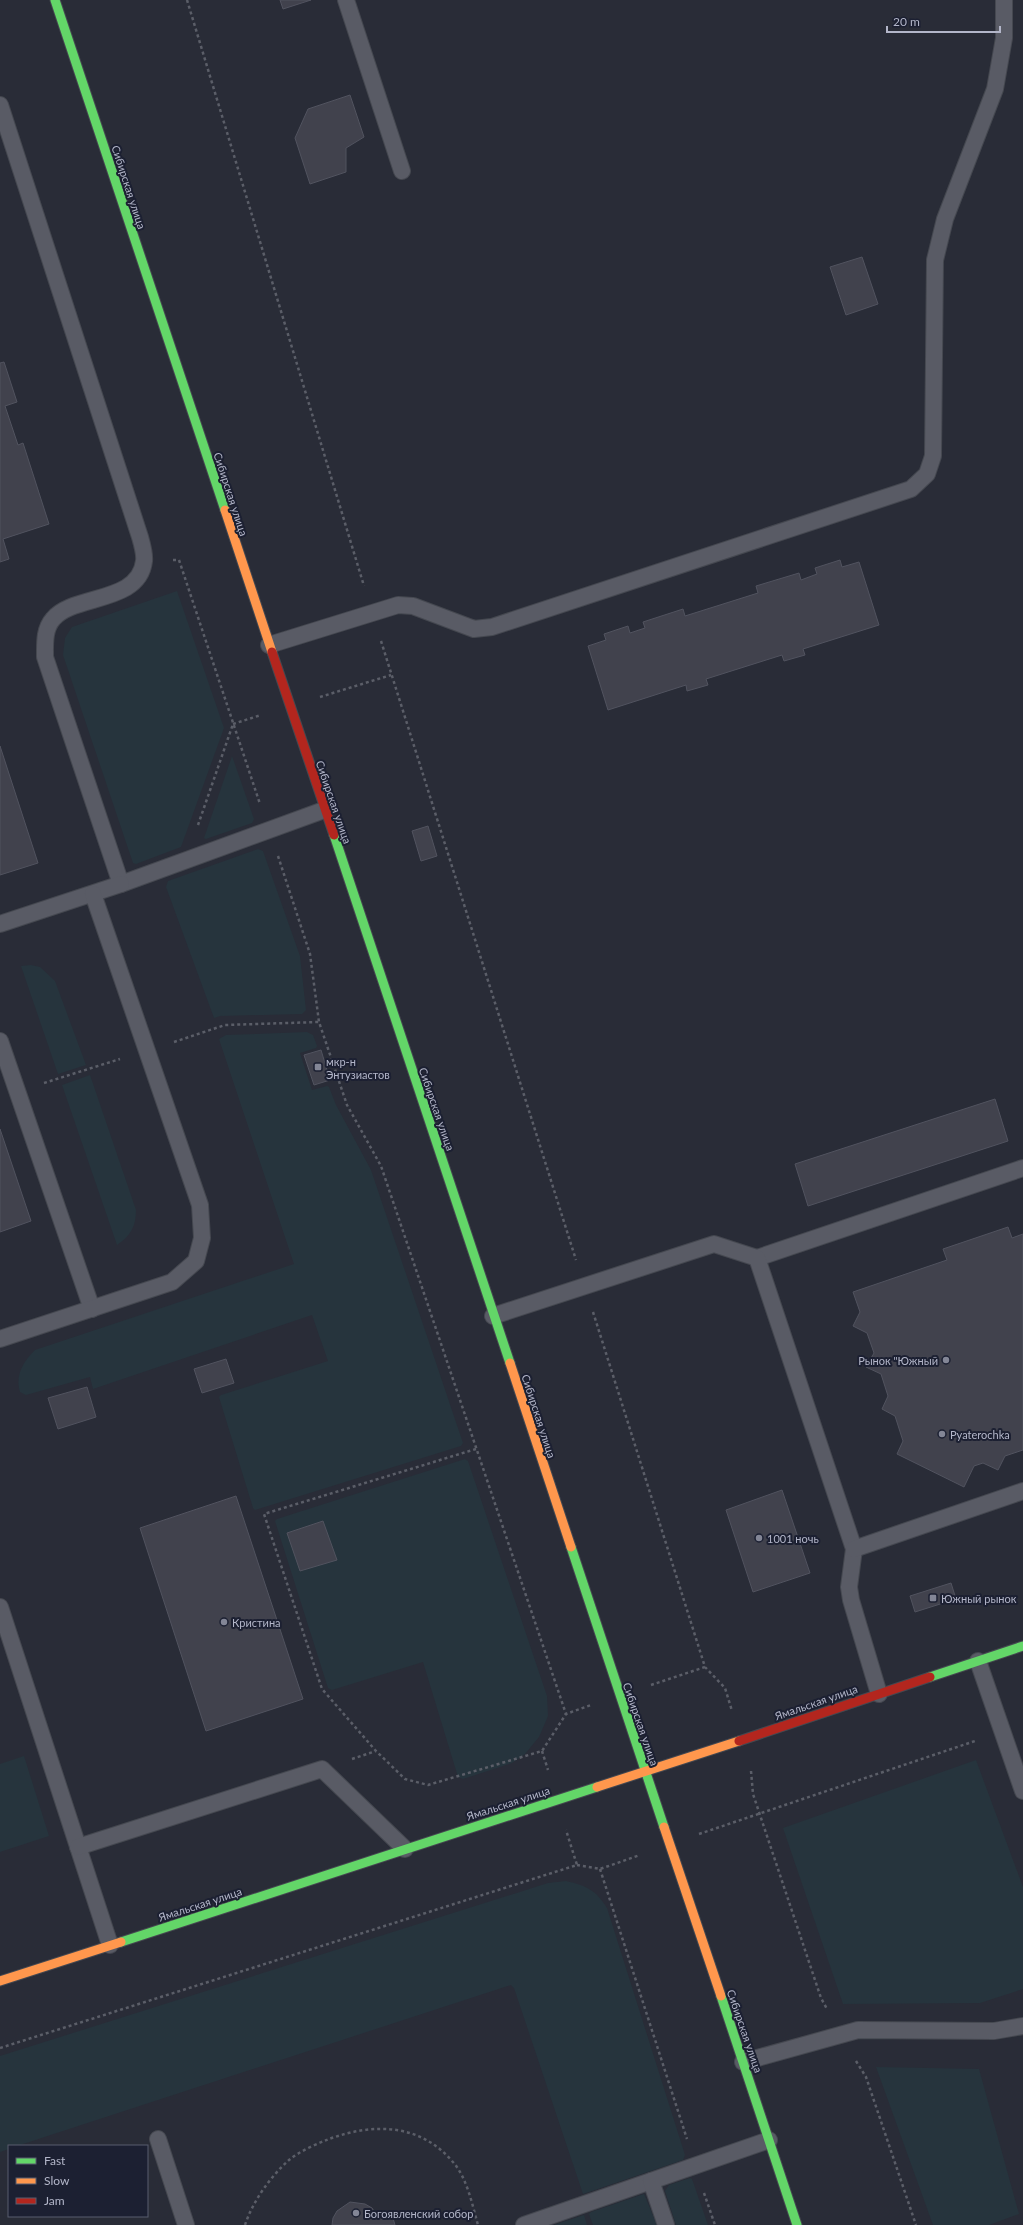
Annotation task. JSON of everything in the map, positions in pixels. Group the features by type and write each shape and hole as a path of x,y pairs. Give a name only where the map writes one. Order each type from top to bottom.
{"main road":[{"name":"Сибирская улица","path":"55,0 269,646 797,2225"},
{"name":"Ямальская улица","path":"0,1981 1023,1646"}],"lane":[{"path":"346,0 402,171"},
{"path":"269,646 398,605 413,606 474,629 492,627 911,489 927,474 933,456 935,260 945,219 995,89 1004,38 1004,0"},
{"path":"0,105 140,537 144,561 135,581 122,590 65,610 53,619 45,635 45,657 122,884"},
{"path":"0,924 122,884 324,810"},
{"path":"0,1339 172,1282 196,1261 202,1238 200,1205 93,894"},
{"path":"0,1041 92,1309"},
{"path":"493,1316 714,1244 757,1258 1023,1168"},
{"path":"757,1258 854,1549 849,1587 851,1600 879,1694"},
{"path":"854,1549 1023,1491"},
{"path":"0,1607 110,1945"},
{"path":"978,1661 1023,1791"},
{"path":"78,1847 322,1769 405,1849"},
{"path":"743,2062 858,2030 994,2031 1023,2026"},
{"path":"158,2139 186,2225"},
{"path":"524,2225 769,2140"},
{"path":"652,2181 666,2225"}],"path":[{"path":"188,0 373,613 705,1667 725,1688"},
{"path":"144,561 179,560 310,954 321,1030 347,1105 381,1166 566,1714 542,1751 428,1785 405,1779 376,1752 322,1689 264,1514 476,1449"},
{"path":"186,860 233,724"},
{"path":"0,2048 576,1865 600,1869 759,1813 1003,1732"},
{"path":"542,1751 576,1865"},
{"path":"751,1771 753,1794 821,1998 840,2034 866,2077 916,2225"},
{"path":"600,1869 715,2225"},
{"path":"245,2225 250,2210 267,2184 290,2160 317,2143 348,2132 378,2128 403,2131 424,2139 442,2150 454,2162 464,2180 478,2225"}],"shaded area":[{"path":"177,591 224,728 181,847 136,864 133,863 63,655 65,638 72,627"},
{"path":"232,756 254,819 252,823 206,839 204,838"},
{"path":"258,849 263,851 300,956 306,1010 302,1014 220,1016 214,1018 166,887 168,881"},
{"path":"31,965 40,967 55,981 86,1065 58,1074 21,966"},
{"path":"307,1032 313,1035 317,1046 316,1048 300,1053 312,1090 327,1086 329,1087 336,1105 371,1170 463,1443 461,1446 255,1510 253,1508 219,1397 221,1395 328,1361 312,1315 93,1389 90,1377 26,1395 20,1392 19,1374 27,1359 35,1350 294,1264 219,1039 226,1035"},
{"path":"90,1075 136,1210 135,1221 129,1234 117,1245 62,1085"},
{"path":"465,1459 468,1461 547,1696 548,1716 539,1737 525,1754 512,1763 463,1779 458,1777 423,1662 332,1690 328,1688 275,1521 277,1519"},
{"path":"24,1756 49,1836 0,1852 0,1764"},
{"path":"976,1760 1023,1887 1023,1989 980,2003 843,2004 783,1828"},
{"path":"566,1881 585,1887 595,1893 607,1908 685,2155 683,2160 583,2194 514,1988 511,1985 20,2145 8,2145 8,2149 0,2152 0,2056 548,1883"},
{"path":"876,2067 979,2069 1019,2214 989,2225 933,2225"},
{"path":"690,2178 692,2179 708,2225 676,2225 665,2191 669,2185"},
{"path":"644,2194 657,2225 593,2225 589,2214 591,2212"},
{"path":"584,2215 587,2225 554,2225"}],"building":[{"path":"280,0 311,0 283,9"},
{"path":"350,95 364,137 346,148 346,172 310,184 295,138 308,109"},
{"path":"862,257 878,304 846,315 830,267"},
{"path":"4,362 17,402 5,406 18,445 23,443 49,524 3,539 9,559 0,562 0,363"},
{"path":"840,560 842,567 859,562 879,625 803,649 805,655 784,661 782,655 706,679 708,685 687,691 686,685 608,710 588,646 606,640 604,634 628,626 630,633 645,628 643,622 683,609 685,616 758,593 756,586 799,573 801,580 817,574 815,568"},
{"path":"0,746 38,863 0,875"},
{"path":"428,826 437,856 421,861 412,831"},
{"path":"321,1050 330,1080 314,1085 304,1055"},
{"path":"995,1099 1008,1141 808,1206 795,1164"},
{"path":"0,1129 31,1221 0,1232"},
{"name":"Рынок \"Южный","path":"1008,1227 1012,1238 1023,1234 1023,1450 1005,1456 998,1470 983,1463 974,1466 964,1487 897,1454 903,1441 895,1416 882,1409 888,1396 881,1374 866,1367 874,1353 867,1333 853,1326 860,1312 853,1292 947,1260 943,1249"},
{"path":"226,1359 234,1383 202,1393 194,1369"},
{"path":"87,1387 96,1417 58,1429 48,1398"},
{"path":"782,1490 810,1573 753,1592 726,1510"},
{"name":"Кристина","path":"236,1496 303,1699 206,1731 140,1528"},
{"path":"323,1521 337,1560 300,1571 287,1533"},
{"path":"951,1583 956,1599 915,1612 910,1596"},
{"name":"Богоявленский собор","path":"350,2202 365,2204 372,2208 379,2219 392,2215 395,2225 332,2225 333,2218 337,2211"}],"traffic: fast":[{"path":"55,0 225,510"},
{"path":"334,835 510,1363"},
{"path":"571,1547 664,1827"},
{"path":"930,1677 1023,1646"},
{"path":"121,1942 597,1787"},
{"path":"721,1996 797,2225"}],"traffic: slow":[{"path":"225,510 272,652"},
{"path":"510,1363 571,1547"},
{"path":"597,1787 739,1741"},
{"path":"664,1827 721,1996"},
{"path":"0,1981 121,1942"}],"traffic: jam":[{"path":"272,652 334,835"},
{"path":"739,1741 930,1677"}],"place":[{"name":"мкр-н Энтузиастов","path":"318,1067"},
{"name":"Рынок \"Южный","path":"946,1360"},
{"name":"Pyaterochka","path":"942,1434"},
{"name":"1001 ночь","path":"759,1538"},
{"name":"Южный рынок","path":"933,1598"},
{"name":"Кристина","path":"224,1622"},
{"name":"Богоявленский собор","path":"356,2213"}]}
